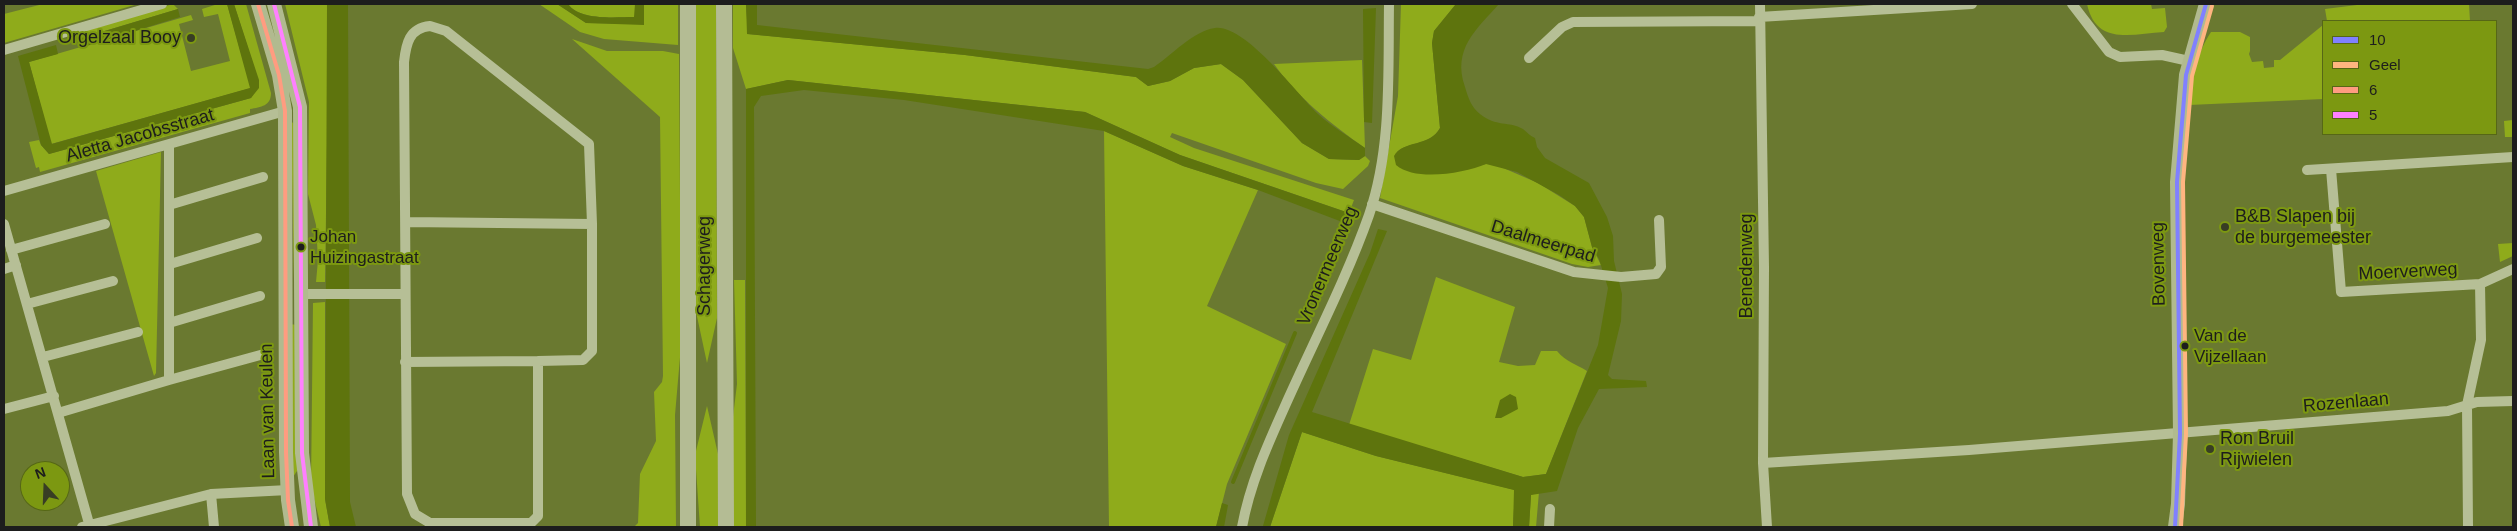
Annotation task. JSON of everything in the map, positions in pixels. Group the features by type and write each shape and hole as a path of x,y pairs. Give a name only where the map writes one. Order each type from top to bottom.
{"main road":[{"name":"Schagerweg","path":"688,4 688,527"},
{"name":"Schagerweg","path":"724,4 726,527"}],"street":[{"path":"4,50 162,4"},
{"name":"Laan van Keulen","path":"258,4 279,75 285,111 288,490 292,527"},
{"name":"Laan van Keulen","path":"274,4 300,107 302,453 312,527"},
{"name":"Vronermeerweg","path":"1242,527 1247,501 1262,458 1343,278 1372,204 1387,110 1389,4"},
{"name":"Benedenweg","path":"1760,4 1764,267 1763,463 1767,527"},
{"path":"1529,58 1562,27 1573,22 1759,19 1972,4"},
{"path":"2072,4 2100,43 2114,55 2130,58 2162,55 2189,61"},
{"name":"Bovenweg","path":"2175,527 2178,504 2180,434 2177,189 2186,75 2206,4"},
{"path":"405,362 583,360 592,352 592,224 589,144 446,31 430,26 422,26 414,31 408,41 405,52 405,362 407,494 415,514 424,521 436,524 539,524 538,361"},
{"path":"285,111 300,107"},
{"name":"Aletta Jacobsstraat","path":"4,191 169,146 285,111"},
{"path":"169,146 169,380"},
{"path":"2307,170 2513,157"},
{"name":"Moerverweg","path":"2331,169 2341,292 2480,284"},
{"path":"169,205 263,177"},
{"name":"Daalmeerpad","path":"1372,204 1574,272 1599,276 1621,277 1656,274 1661,267 1659,220"},
{"path":"406,222 592,224"},
{"path":"4,224 54,396 87,527 210,494 306,490"},
{"path":"11,250 105,224"},
{"path":"170,264 257,238"},
{"path":"4,269 16,265"},
{"path":"2468,527 2467,405 2482,340 2480,284 2513,269"},
{"path":"27,304 113,281"},
{"path":"286,294 405,294"},
{"path":"170,323 260,296"},
{"path":"42,357 138,332"},
{"path":"58,413 264,354"},
{"path":"4,410 54,396"},
{"name":"Rozenlaan","path":"2180,434 2448,411 2477,402 2513,402"},
{"path":"1763,463 2180,434"},
{"path":"210,494 214,527"},
{"path":"1549,527 1550,509"}],"shaded area":[{"path":"43,4 138,4 4,43 4,14"},
{"path":"173,4 178,9 78,39 77,33 82,30"},
{"path":"218,4 227,4 251,88 51,144 29,62 191,15 193,20 179,24 191,71 230,61 218,14 204,17 202,9"},
{"path":"227,4 234,4 259,80 259,88 251,98 49,154 41,145 18,56 56,45 58,54 29,62 52,144 250,88"},
{"path":"234,4 246,4 271,93 267,103 250,109 250,113 40,172 39,167 36,168 29,142 39,140 49,154 251,98 259,83"},
{"path":"285,4 327,4 328,75 325,282 316,282 318,260 316,225 308,194 309,102"},
{"path":"327,4 348,4 350,502 356,527 330,527 325,499"},
{"path":"539,4 557,4 586,23 644,24 644,4 678,4 678,45 604,39 580,32"},
{"path":"557,4 568,4 589,16 634,17 635,4 644,4 644,25 586,23"},
{"path":"568,4 635,4 635,17 589,16"},
{"path":"695,4 716,4 717,318 707,363 695,307"},
{"path":"733,4 746,4 748,34 965,55 1136,77 1148,86 1170,81 1194,68 1221,64 1243,80 1302,143 1329,159 1359,160 1365,156 1370,161 1368,166 1343,189 1316,183 1172,133 1170,137 1194,148 1354,200 1349,213 1180,155 1085,112 788,80 746,89 733,48"},
{"path":"746,4 757,4 757,25 1148,69 1154,67 1191,38 1207,30 1215,28 1227,30 1241,37 1255,48 1323,119 1365,148 1365,156 1359,160 1329,159 1302,143 1243,80 1221,64 1194,68 1170,81 1148,86 1136,77 965,55 747,34"},
{"path":"1401,4 1456,4 1434,31 1432,43 1440,128 1431,138 1407,146 1397,152 1439,174 1494,164 1538,183 1575,206 1584,217 1592,247 1601,265 1588,267 1572,264 1380,198 1398,96"},
{"path":"1456,4 1499,4 1468,41 1464,51 1462,74 1467,94 1474,108 1491,121 1513,125 1523,129 1535,138 1537,147 1545,158 1589,183 1607,217 1613,236 1614,261 1622,294 1621,321 1608,375 1612,379 1646,381 1647,387 1599,389 1578,428 1557,491 1531,495 1529,527 1513,527 1514,490 1376,456 1302,432 1270,527 1263,526 1289,435 1370,253 1378,229 1387,231 1312,412 1523,477 1546,474 1598,345 1608,288 1599,259 1592,247 1584,217 1575,206 1517,172 1486,164 1453,173 1427,175 1405,170 1396,165 1394,156 1398,151 1430,138 1440,128 1432,43 1434,31"},
{"path":"2087,4 2151,4 2152,9 2165,8 2167,27 2164,32 2128,35 2107,32 2098,26"},
{"path":"2365,4 2469,4 2470,20 2327,20 2325,9"},
{"path":"1376,8 1372,123 1364,122 1363,9"},
{"path":"178,9 180,17 80,48 78,39"},
{"path":"2322,26 2322,99 2189,105 2199,58 2211,32 2240,32 2250,37 2249,54 2252,62 2263,61 2264,68 2274,67 2274,60 2280,60"},
{"path":"572,39 607,51 663,51 679,54 681,346 675,415 676,527 634,527 638,523 640,474 656,441 654,392 662,382 663,376 660,117"},
{"path":"1362,60 1365,148 1316,110 1274,64"},
{"path":"788,80 1085,112 1180,155 1349,213 1345,223 1258,190 1183,166 1104,131 904,100 804,90 761,96 754,107 756,527 746,527 746,89"},
{"path":"2513,120 2513,137 2505,137 2504,121"},
{"path":"291,121 294,124 294,281"},
{"path":"1104,131 1183,166 1258,190 1207,306 1286,344 1227,484 1216,527 1109,527"},
{"path":"161,152 156,373 154,376 96,171"},
{"path":"2513,243 2513,256 2500,262 2498,244"},
{"path":"1436,277 1515,307 1499,362 1518,366 1535,365 1541,351 1557,351 1560,355 1587,371 1546,474 1523,477 1349,425 1373,349 1411,360"},
{"path":"734,280 745,280 746,527 733,527 732,425 737,384"},
{"path":"325,302 325,499 330,527 321,527 311,485 313,303"},
{"path":"289,324 298,325 297,471 293,477"},
{"path":"1510,394 1516,397 1518,409 1501,418 1495,418 1500,400"},
{"path":"707,406 718,454 719,527 700,527 695,455"},
{"path":"1302,432 1376,456 1515,490 1513,527 1270,527"},
{"path":"1539,492 1536,527 1529,527 1531,495"},
{"path":"1222,503 1228,505 1224,527 1216,527"}],"waterway":[{"path":"1233,482 1295,333"}],"transit line":[{"name":"6","path":"258,4 279,75 285,111 286,452 288,500 292,527"},
{"name":"5","path":"274,4 300,107 302,453 311,527"},
{"name":"10","path":"2175,527 2180,434 2177,182 2186,75 2206,4"},
{"name":"Geel","path":"2181,527 2186,434 2183,182 2192,76 2212,6"}],"place":[{"name":"Orgelzaal Booy","path":"191,38"},
{"name":"B&B Slapen bij de burgemeester","path":"2225,227"},
{"name":"Johan Huizingastraat","path":"301,247"},
{"name":"Van de Vijzellaan","path":"2185,346"},
{"name":"Ron Bruil Rijwielen","path":"2210,449"}]}
